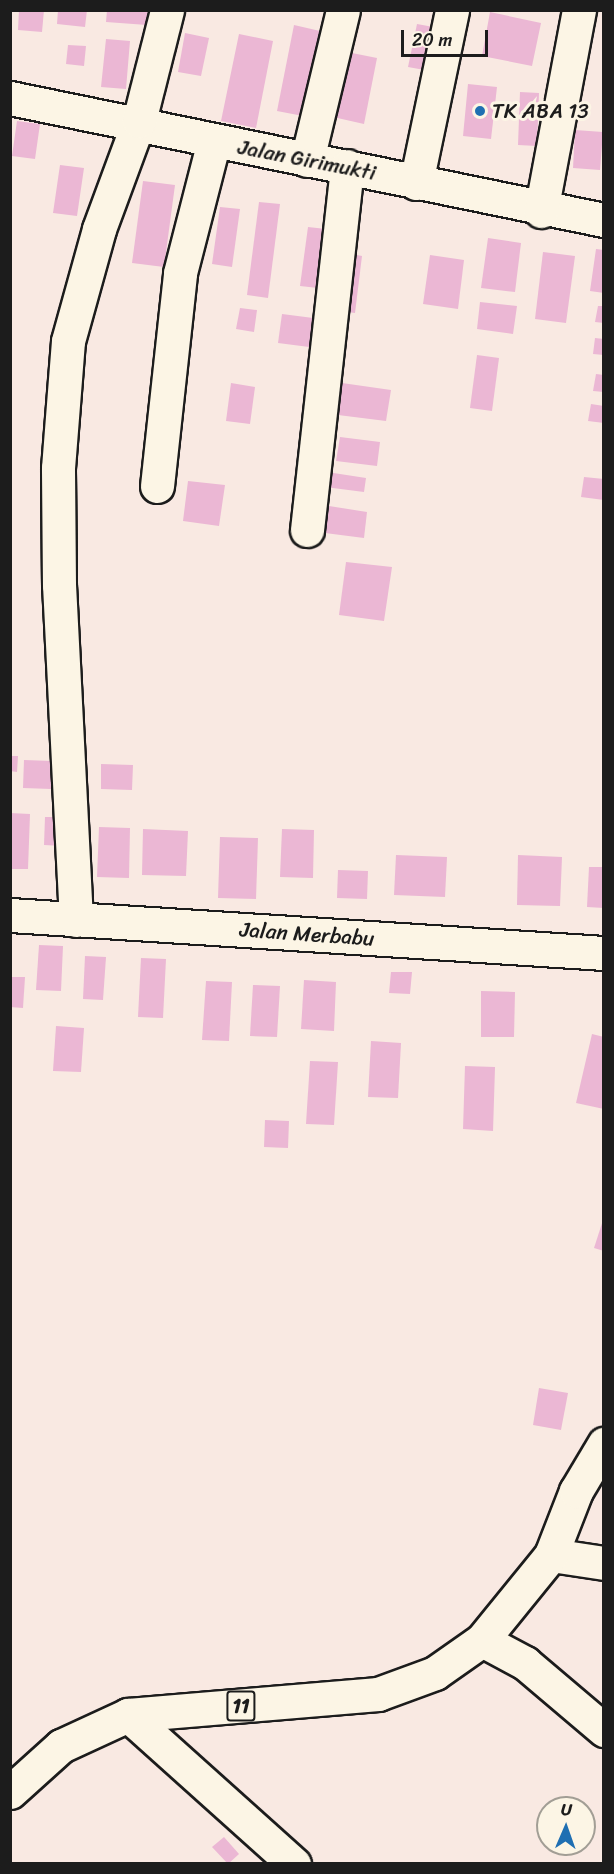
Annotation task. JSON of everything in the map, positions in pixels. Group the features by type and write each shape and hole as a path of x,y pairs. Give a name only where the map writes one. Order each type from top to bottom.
{"main road":[{"path":"76,920 59,585 58,468 68,342 99,229 140,121 167,10"},
{"path":"307,160 343,10"},
{"path":"416,183 452,10"},
{"path":"541,212 579,10"},
{"name":"Jalan Girimukti","path":"10,98 140,121 214,141 307,160 347,165 541,212 603,220"},
{"path":"157,486 180,273 214,141"},
{"path":"307,530 347,165"},
{"name":"Jalan Merbabu","path":"10,915 603,953"},
{"name":"11","path":"10,1792 61,1746 128,1715 378,1694 435,1673 482,1640 551,1555 576,1491 603,1444"},
{"path":"551,1555 603,1563"},
{"path":"482,1640 525,1663 603,1730"},
{"path":"128,1715 294,1863"}],"building":[{"path":"19,10 44,10 42,32 18,30"},
{"path":"58,10 87,10 85,27 57,24"},
{"path":"107,10 148,10 147,25 106,22"},
{"path":"490,12 541,23 532,66 482,56"},
{"path":"417,24 439,28 430,71 408,67"},
{"path":"294,25 320,31 303,116 277,111"},
{"path":"185,33 209,38 201,76 178,72"},
{"path":"239,34 273,41 256,128 221,121"},
{"path":"106,39 130,41 126,89 101,87"},
{"path":"68,45 86,46 84,66 66,64"},
{"path":"347,52 377,58 364,124 333,117"},
{"name":"TK ABA 13","path":"468,84 497,87 491,139 463,136"},
{"path":"520,92 539,93 537,146 518,145"},
{"path":"17,121 40,124 35,159 12,156"},
{"path":"575,130 603,132 600,170 573,168"},
{"path":"60,165 84,168 77,216 53,213"},
{"path":"143,181 175,185 164,267 132,263"},
{"path":"259,202 280,204 268,298 247,295"},
{"path":"220,207 240,209 232,267 212,264"},
{"path":"308,227 326,229 318,288 300,286"},
{"path":"488,238 521,243 515,292 481,288"},
{"path":"596,249 604,250 604,293 590,291"},
{"path":"341,252 362,256 355,313 333,310"},
{"path":"543,252 575,256 566,323 535,319"},
{"path":"430,255 464,260 458,309 423,304"},
{"path":"480,302 517,306 513,334 477,329"},
{"path":"598,306 604,306 604,323 595,322"},
{"path":"240,308 257,310 254,332 236,329"},
{"path":"282,314 321,319 317,348 278,343"},
{"path":"595,338 604,339 604,355 593,354"},
{"path":"477,355 499,358 492,411 470,408"},
{"path":"596,374 604,375 604,392 593,391"},
{"path":"231,383 255,387 250,424 226,421"},
{"path":"342,383 391,390 386,421 338,415"},
{"path":"591,404 604,406 604,423 588,421"},
{"path":"340,437 380,442 377,466 336,461"},
{"path":"327,472 366,478 364,492 325,487"},
{"path":"584,477 604,479 604,500 581,497"},
{"path":"188,481 225,485 219,526 183,521"},
{"path":"329,506 367,512 364,538 325,533"},
{"path":"346,562 392,567 384,621 339,615"},
{"path":"10,756 18,756 17,772 10,771"},
{"path":"24,760 52,761 51,789 23,788"},
{"path":"101,764 133,765 132,790 101,789"},
{"path":"10,813 30,814 28,869 10,869"},
{"path":"45,817 64,817 63,846 44,845"},
{"path":"99,827 130,828 129,878 97,877"},
{"path":"143,829 188,831 186,876 142,875"},
{"path":"282,829 314,830 313,878 280,877"},
{"path":"220,837 258,838 256,899 218,898"},
{"path":"396,855 447,857 445,897 394,895"},
{"path":"518,855 562,857 560,906 517,905"},
{"path":"589,867 604,867 604,908 587,907"},
{"path":"338,870 368,871 367,899 337,898"},
{"path":"39,945 63,946 61,991 36,990"},
{"path":"85,956 106,957 103,1000 83,999"},
{"path":"141,958 166,959 163,1018 138,1017"},
{"path":"391,972 412,972 410,994 389,993"},
{"path":"10,977 25,977 23,1008 10,1007"},
{"path":"304,980 336,982 334,1031 301,1029"},
{"path":"206,981 232,982 229,1041 202,1040"},
{"path":"253,985 280,986 277,1037 250,1036"},
{"path":"481,991 515,992 514,1037 481,1037"},
{"path":"56,1026 84,1028 81,1072 53,1071"},
{"path":"592,1034 604,1037 604,1109 576,1103"},
{"path":"371,1041 401,1043 398,1098 368,1097"},
{"path":"310,1061 338,1062 334,1125 306,1124"},
{"path":"465,1066 495,1067 493,1131 463,1129"},
{"path":"265,1120 289,1121 288,1148 264,1147"},
{"path":"604,1217 604,1251 594,1248"},
{"path":"539,1388 568,1393 561,1430 533,1425"},
{"path":"224,1837 239,1854 228,1864 212,1847"}],"place":[{"name":"TK ABA 13","path":"480,111"}]}
